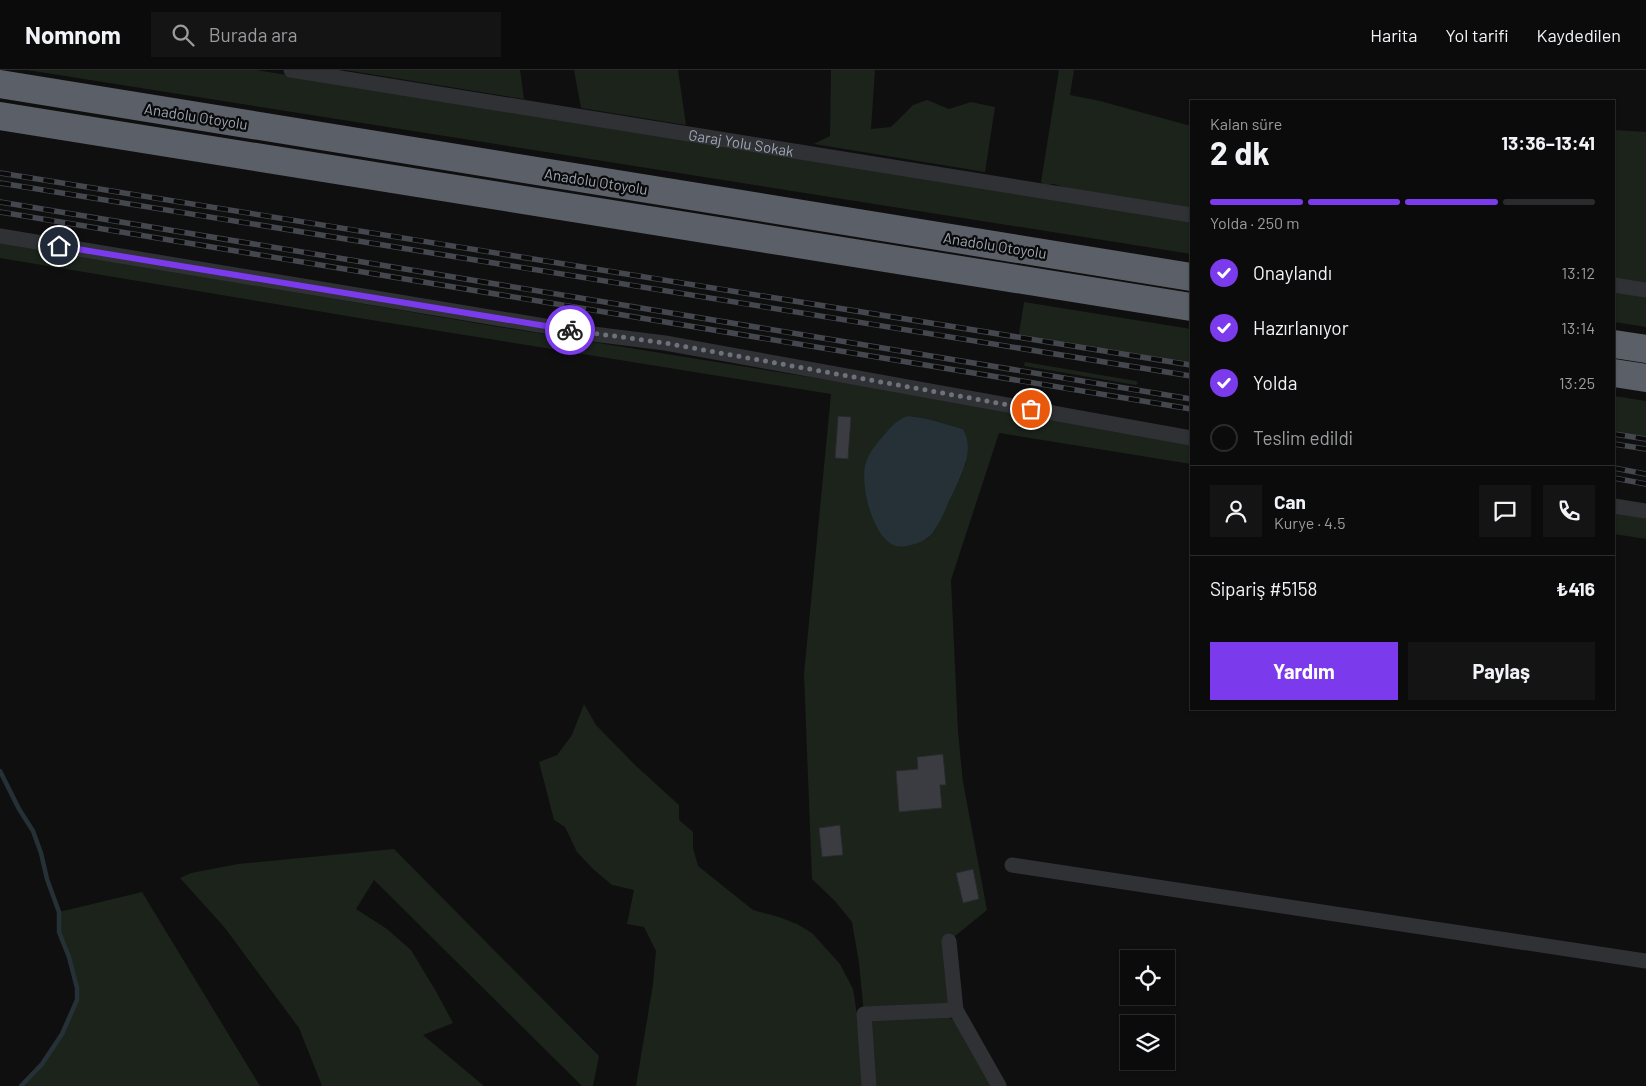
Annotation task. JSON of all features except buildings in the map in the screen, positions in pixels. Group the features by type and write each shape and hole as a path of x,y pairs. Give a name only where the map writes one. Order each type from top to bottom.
{"highway":[{"name":"Anadolu Otoyolu","path":"0,84 1190,277"},
{"name":"Anadolu Otoyolu","path":"0,116 1190,307"},
{"path":"1615,344 1646,350"},
{"path":"1615,373 1646,378"}],"street":[{"name":"Garaj Yolu Sokak","path":"291,70 1190,215"},
{"path":"0,236 593,334 665,343 1190,438"},
{"path":"1615,285 1646,290"},
{"path":"1615,506 1646,511"},
{"path":"1012,864 1646,961"},
{"path":"949,941 956,1010 1000,1086"},
{"path":"870,1086 864,1014 956,1010"}],"shaded area":[{"path":"27,70 256,70 1190,220 1190,254"},
{"path":"345,70 520,70 524,99"},
{"path":"574,70 678,70 686,125 581,108"},
{"path":"831,70 875,70 871,129 891,127 913,105 927,100 949,109 971,102 995,107 985,172 814,144 830,136"},
{"path":"1059,70 1074,70 1070,95 1100,101 1190,126 1190,209 1075,191 1054,184 1045,185 1041,182"},
{"path":"1615,130 1646,132 1646,284 1615,278"},
{"path":"0,242 481,324 1190,439 1190,464 999,433 951,580 958,732 963,782 987,910 949,941 956,1010 864,1014 859,963 852,922 835,901 812,879 804,674 831,394 0,258","holes":["909,416 928,419 963,429 966,463 935,530 927,539 903,546 889,541 874,521"]},
{"path":"1615,287 1646,292 1646,327 1615,322"},
{"path":"1024,302 1190,329 1190,368 1018,340"},
{"path":"1025,362 1136,381 1138,383 1136,385 1024,366"},
{"path":"1615,396 1646,401 1646,440 1615,435"},
{"path":"909,416 928,419 963,429 968,445 966,462 960,478 934,531 923,541 897,546 886,540 874,521 867,497 864,475 866,461 876,445 896,423"},
{"path":"1615,509 1646,514 1646,539 1615,534"},
{"path":"584,704 596,725 635,765 679,805 679,820 693,832 693,848 698,866 753,910 797,924 812,933 840,964 853,989 858,1021 863,1086 636,1086 653,984 656,951 644,927 627,924 634,890 612,885 593,869 577,852 565,827 554,820 539,762 557,755 572,735"},
{"path":"394,849 599,1056 593,1086 582,1086 374,880 356,909 387,929 411,950 453,1023 423,1035 484,1086 322,1086 299,1028 225,928 180,878 191,873 238,864"},
{"path":"142,892 260,1086 21,1086 42,1064 62,1034 77,1000 77,988 69,957 59,932 59,912"},
{"path":"945,1016 954,1020 995,1086 875,1086 870,1019"}],"waterway":[{"path":"0,771 19,809 33,831 41,853 47,879 59,912 59,932 69,957 77,988 77,1000 62,1034 42,1064 21,1086"}],"railway":[{"path":"0,173 1190,365"},
{"path":"0,183 1190,376"},
{"path":"0,202 1190,399"},
{"path":"0,212 1190,409"},
{"path":"1615,434 1646,439"},
{"path":"1615,444 1646,449"},
{"path":"1615,468 1646,474"},
{"path":"1615,478 1646,484"}],"way so far":[{"path":"570,330 665,343 1031,409"}],"route":[{"path":"59,246 570,330"}]}
